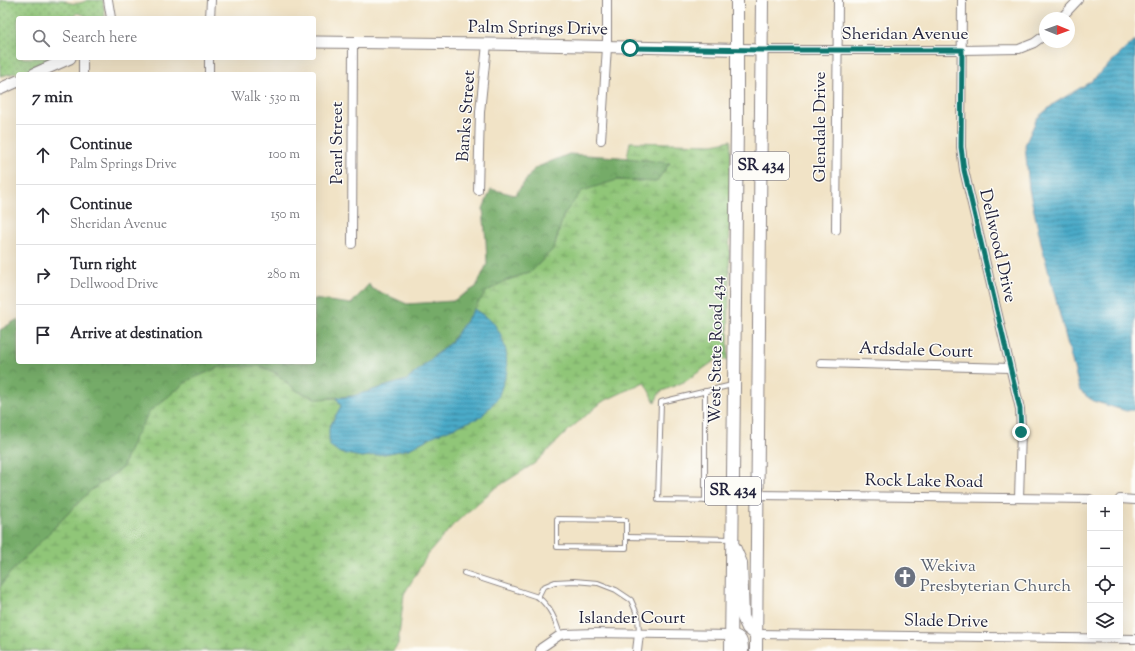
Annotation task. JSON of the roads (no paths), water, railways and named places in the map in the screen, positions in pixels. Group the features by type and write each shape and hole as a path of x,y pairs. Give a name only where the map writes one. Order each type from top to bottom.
{"main road":[{"name":"SR 434","path":"736,50 737,0"},
{"name":"SR 434","path":"756,651 762,0"},
{"name":"West State Road 434","path":"731,651 737,125 736,50"},
{"path":"732,540 741,564 743,617 748,628 756,634"},
{"path":"731,634 737,636 742,643 742,651"}],"street":[{"path":"108,0 111,16"},
{"path":"210,0 210,16"},
{"path":"601,140 607,47 607,0"},
{"name":"Glendale Drive","path":"836,230 838,0"},
{"name":"Dellwood Drive","path":"962,0 961,147 964,170 1020,409 1021,432 1019,498"},
{"path":"1067,12 1078,0"},
{"name":"Sheridan Avenue","path":"762,50 1019,49 1039,39"},
{"name":"Palm Springs Drive","path":"316,42 762,50"},
{"name":"Pearl Street","path":"352,244 353,43"},
{"name":"Banks Street","path":"478,190 480,112 487,44"},
{"path":"38,72 66,60"},
{"path":"83,60 83,72"},
{"path":"209,72 210,60"},
{"path":"0,89 16,82"},
{"name":"Ardsdale Court","path":"821,364 1010,368"},
{"name":"Rock Lake Road","path":"758,494 1087,499"},
{"path":"1123,499 1135,500"},
{"name":"Islander Court","path":"540,651 541,648 560,635 595,633 731,634"},
{"path":"637,651 639,634"},
{"name":"Slade Drive","path":"756,634 1135,639"}],"lane":[{"path":"733,385 661,402 658,500 720,501 733,498"},
{"path":"705,501 706,391"},
{"path":"557,519 626,520 626,537 626,548 557,547 557,519"},
{"path":"626,537 732,540"},
{"path":"464,573 538,597 546,604 555,619 560,635"},
{"path":"538,597 543,588 555,582 574,581 604,585 616,590 631,600 638,616 639,634"}],"water":[{"path":"1135,40 1135,410 1126,411 1093,401 1080,391 1043,251 1029,189 1025,145 1037,118 1055,103 1090,82"},
{"path":"474,309 493,322 501,335 506,351 507,372 498,398 481,417 433,436 409,449 384,454 362,457 340,453 329,445 329,428 341,406 337,398 353,396 407,380 452,341"}],"place":[{"name":"Wekiva Presbyterian Church","path":"905,577"}]}
